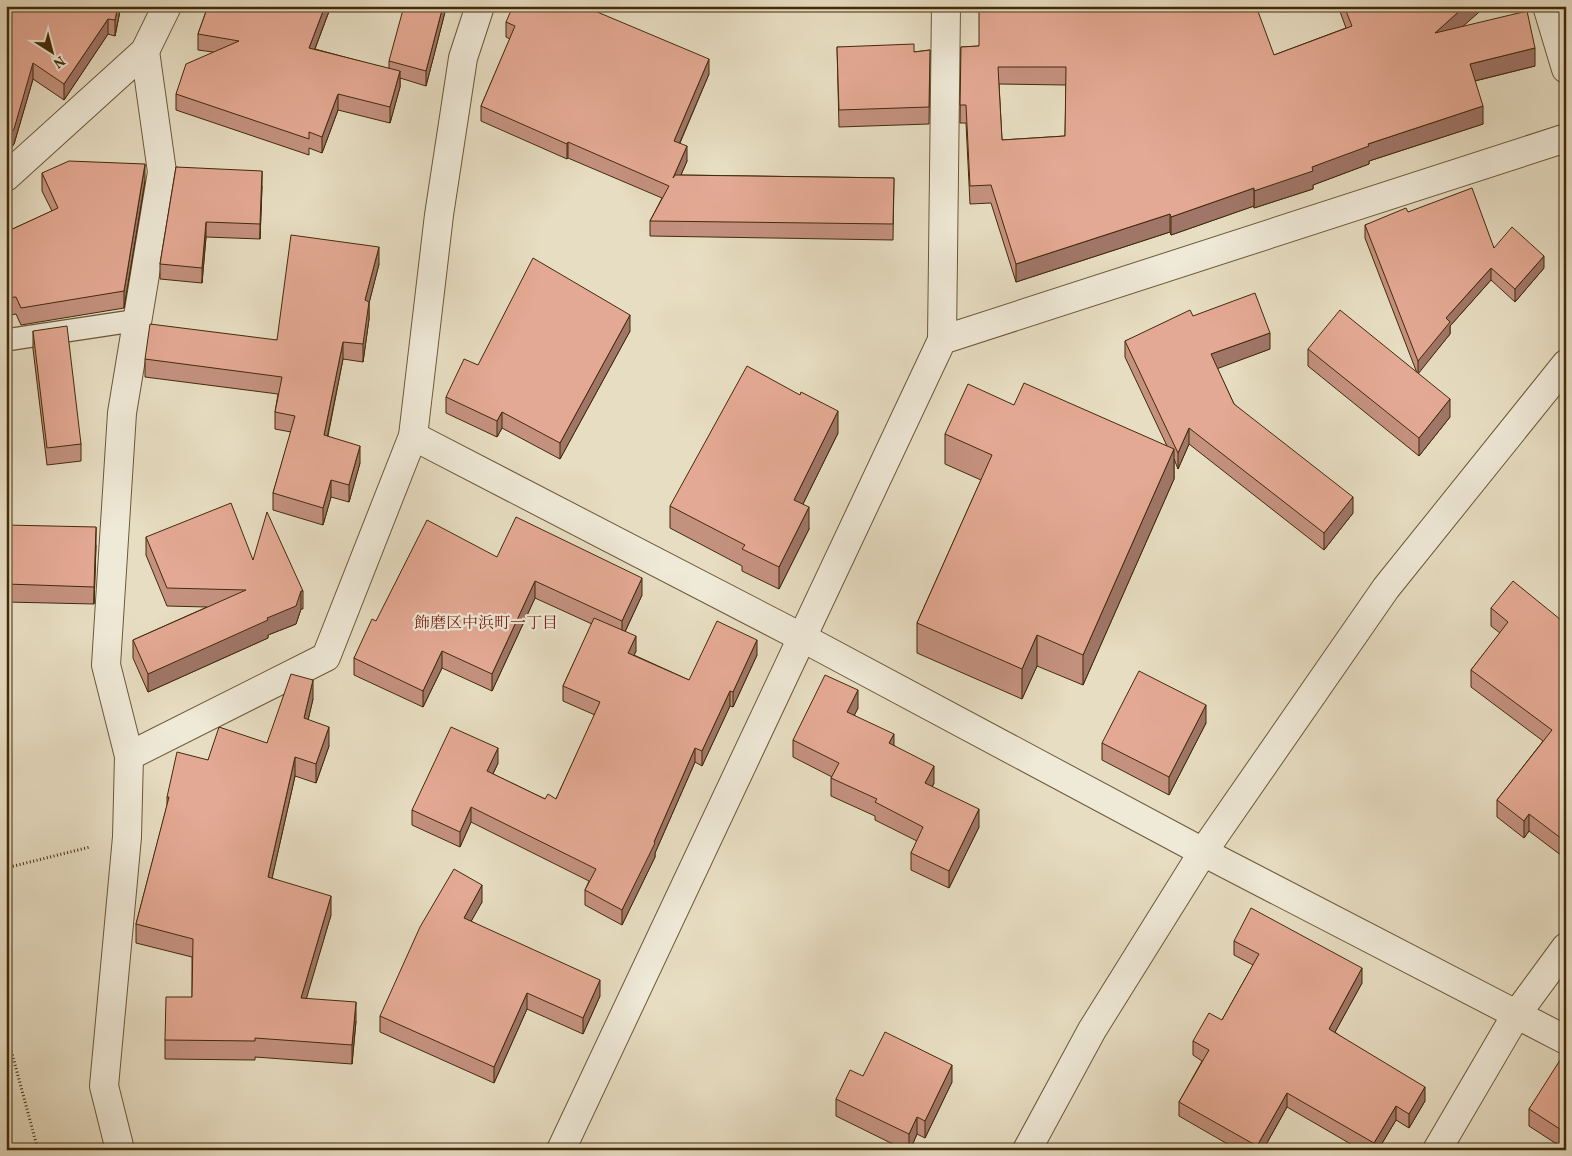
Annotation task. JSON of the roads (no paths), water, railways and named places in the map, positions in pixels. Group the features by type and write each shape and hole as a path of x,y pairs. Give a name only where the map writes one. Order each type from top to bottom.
{"street":[{"path":"6,176 145,51 167,6"},
{"path":"129,756 326,657 413,436 439,215 462,58 480,6"},
{"path":"562,1150 801,637 942,340 946,6"},
{"path":"1547,6 1566,69"},
{"path":"120,1150 104,1086 127,837 129,756 106,665 122,413 139,320 162,172 145,51"},
{"path":"942,340 1566,138"},
{"path":"1027,1150 1092,1030 1203,852 1386,588 1566,364"},
{"path":"413,436 801,637 1203,852 1566,1040"},
{"path":"1437,1150 1516,1014 1566,947"}],"lane":[{"path":"6,340 139,320"}],"district":[{"name":"飾磨区中浜町一丁目","path":"486,622"}]}
